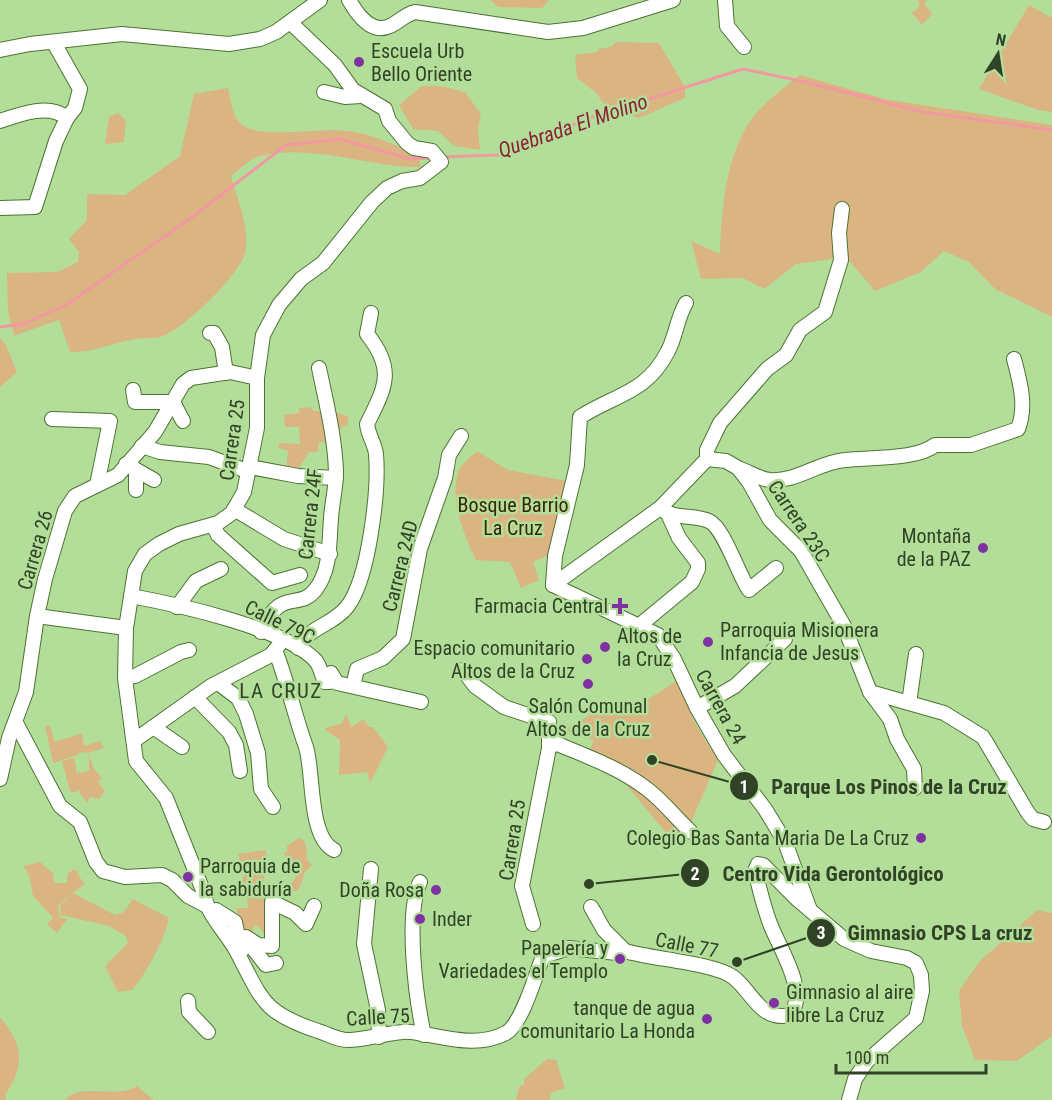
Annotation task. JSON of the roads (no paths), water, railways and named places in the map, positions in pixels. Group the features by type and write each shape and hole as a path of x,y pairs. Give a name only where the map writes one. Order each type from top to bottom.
{"street":[{"path":"0,50 30,44 122,34 229,44 260,39 291,23 320,0"},
{"path":"350,0 360,18 382,28 391,26 405,14 415,12 548,32 583,27 673,0"},
{"path":"724,0 728,26 744,46"},
{"name":"Carrera 25","path":"257,995 244,945 210,908 166,798 136,761 125,678 126,628 135,570 145,554 179,534 213,525 234,509 244,492 257,428 257,378 263,335 292,288 323,263 359,215 387,188 402,181 420,178 441,162 432,151 414,148 407,143 389,121 385,109 353,90 335,65 291,23"},
{"path":"0,208 35,207 56,141 67,118 75,108 80,88 54,43"},
{"path":"324,92 345,97 361,96"},
{"path":"0,121 47,111 58,111 67,118"},
{"path":"552,585 664,511 707,459 706,450 720,423 767,369 786,355 800,330 825,312 842,260 839,233 842,208"},
{"path":"552,585 555,556 577,465 580,417 608,401 635,391 652,375 669,349 679,316 686,303"},
{"path":"298,648 312,631 346,608 366,559 375,503 376,453 367,424 383,396 386,378 379,350 367,334 371,313"},
{"path":"210,333 214,333 222,347 226,373"},
{"path":"707,459 726,461 768,480 787,479 823,464 844,460 896,456 928,450 934,445 972,445 992,440 1018,429 1021,422 1022,390 1014,359"},
{"name":"Carrera 24F","path":"261,632 269,614 278,604 303,598 315,591 330,554 336,478 334,443 319,368"},
{"name":"Carrera 26","path":"0,779 9,738 26,692 37,616 65,511 75,496 131,467 142,446 155,432 183,384 191,378 226,373 257,378"},
{"path":"133,390 135,402 173,402 183,421"},
{"path":"52,419 110,421 99,485"},
{"name":"Carrera 24D","path":"352,686 357,669 383,658 403,639 420,549 445,478 449,455 461,436"},
{"path":"142,446 160,452 209,457 244,470 250,467 298,476 336,478"},
{"path":"131,467 154,480"},
{"path":"131,467 136,490"},
{"name":"Carrera 23C","path":"738,468 749,482 770,520 801,550 844,626 870,692 890,719 897,740 914,769 915,788"},
{"path":"234,509 250,521 284,539 330,554"},
{"path":"664,511 711,522 719,530 739,575 749,590 776,568"},
{"path":"640,625 692,582 698,563 679,538 664,511"},
{"path":"213,525 218,535 272,583 300,575"},
{"path":"177,607 196,581 221,569"},
{"name":"Carrera 24","path":"552,585 658,635 674,659 696,708 724,754 765,809 785,842 810,910"},
{"name":"Calle 79C","path":"131,596 200,610 261,632 279,645 298,648 316,662 325,682 330,682 331,673"},
{"path":"37,616 126,628"},
{"path":"696,708 735,686 785,639"},
{"path":"135,740 218,683 271,655 279,645"},
{"path":"279,645 295,721 306,748 314,799 324,841 334,850"},
{"path":"125,678 135,676 189,650"},
{"path":"909,703 916,654"},
{"path":"331,673 339,661"},
{"name":"Carrera 25","path":"463,669 475,686 504,707 549,722 549,748 522,886 533,924"},
{"name":"Calle 79C","path":"331,673 337,683 421,702"},
{"path":"218,683 237,698 246,714 258,753 261,789 273,807"},
{"path":"870,692 944,712 982,737 1028,813 1033,819 1044,822"},
{"path":"195,698 229,732 236,745 240,771"},
{"path":"16,723 60,806 80,822 96,862 103,871 125,877 162,875 172,880 188,896 210,908"},
{"path":"153,728 182,747"},
{"path":"549,748 555,743 591,757 648,789 691,832"},
{"name":"Calle 77","path":"556,950 568,948 618,953 625,951 721,971 739,982 756,1004 766,1012 782,1017 790,1015 797,1002 796,992 791,972 771,925 756,867 758,864 766,867 844,939 871,951 907,958 916,963 921,975 922,991 916,1018 867,1061 855,1079 849,1100"},
{"path":"370,869 364,944 378,1010 378,1037"},
{"path":"420,882 415,895 413,922 417,986 424,1035"},
{"path":"244,945 272,946 272,902 295,913 306,924 314,906"},
{"path":"596,915 591,907 604,930 625,951"},
{"path":"244,945 266,965 276,963"},
{"name":"Calle 75","path":"257,995 271,1010 289,1020 338,1039 378,1037 409,1031 476,1041 507,1033 516,1022 543,956 556,950"},
{"path":"188,1001 189,1012 207,1032"}],"waterway":[{"name":"Quebrada El Molino","path":"442,157 498,155 595,116 743,69 806,82 923,112 1052,130"},
{"name":"Quebrada El Molino","path":"0,327 23,324 66,305 191,218 286,145 340,139 410,159 432,158"}],"place":[{"name":"Escuela Urb Bello Oriente","path":"359,62"},
{"name":"Montaña de la PAZ","path":"983,548"},
{"name":"Farmacia Central","path":"620,606"},
{"name":"Parroquia Misionera Infancia de Jesus","path":"708,642"},
{"name":"Altos de la Cruz","path":"605,647"},
{"name":"Espacio comunitario Altos de la Cruz","path":"587,659"},
{"name":"Salón Comunal Altos de la Cruz","path":"588,684"},
{"name":"Parque Los Pinos de la Cruz","path":"652,760"},
{"name":"Colegio Bas Santa Maria De La Cruz","path":"921,838"},
{"name":"Parroquia de la sabiduría","path":"188,877"},
{"name":"Centro Vida Gerontológico","path":"589,884"},
{"name":"Doña Rosa","path":"436,890"},
{"name":"Inder","path":"420,919"},
{"name":"Papelería y Variedades el Templo","path":"620,959"},
{"name":"Gimnasio CPS La cruz","path":"737,962"},
{"name":"Gimnasio al aire libre La Cruz","path":"774,1003"},
{"name":"tanque de agua comunitario La Honda","path":"707,1019"}],"district":[{"name":"LA CRUZ","path":"281,691"}],"park label":[{"name":"Bosque Barrio La Cruz","path":"513,516"}]}
